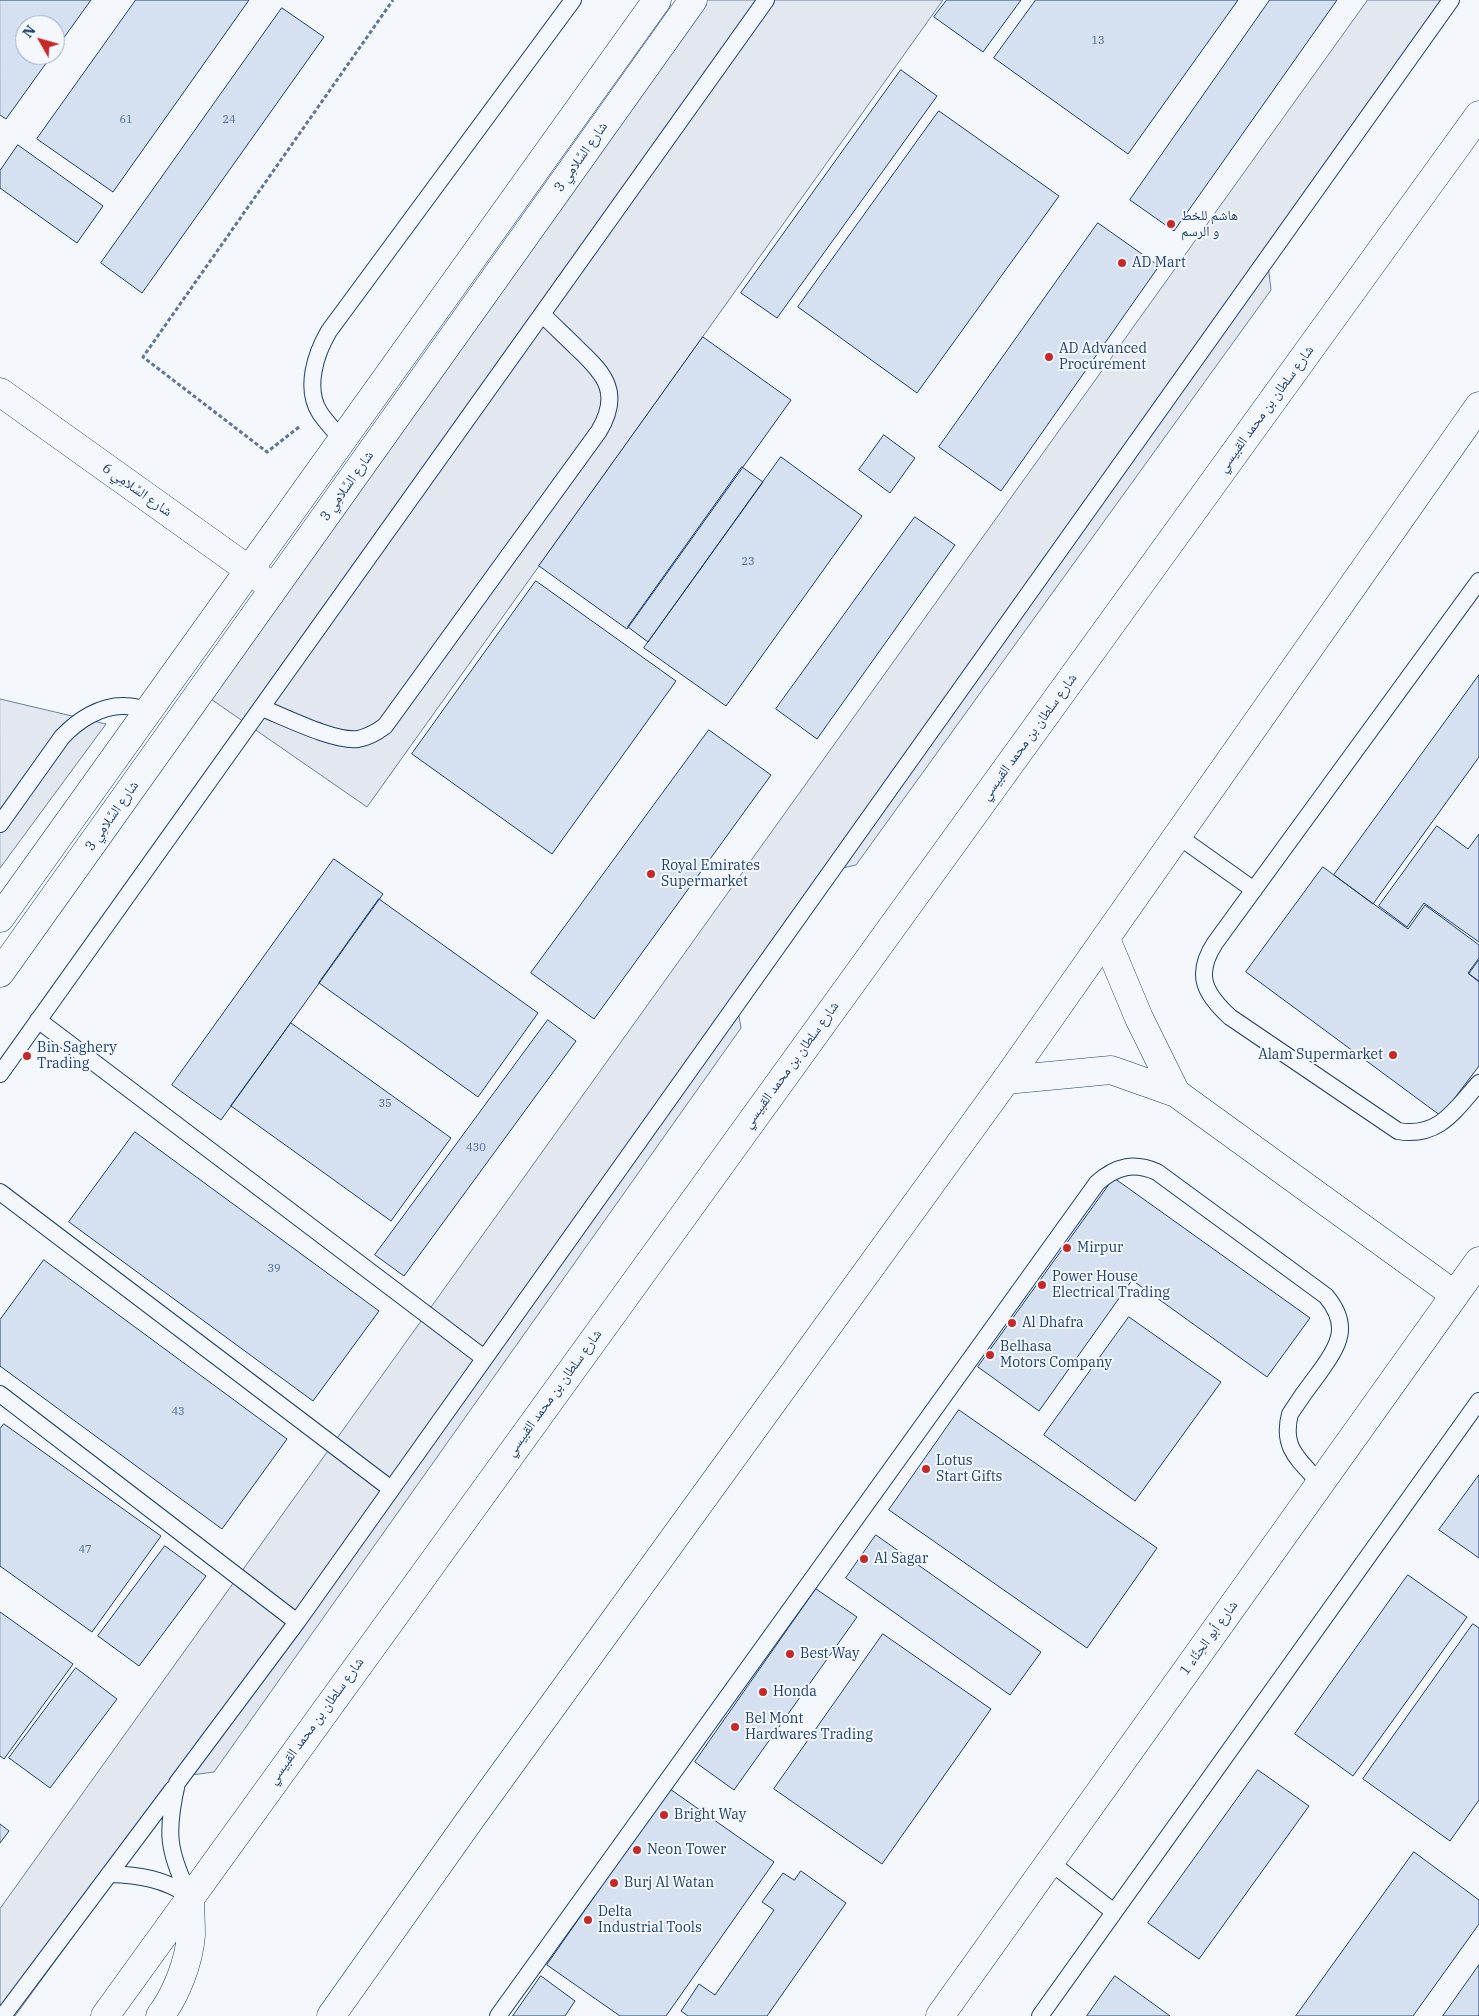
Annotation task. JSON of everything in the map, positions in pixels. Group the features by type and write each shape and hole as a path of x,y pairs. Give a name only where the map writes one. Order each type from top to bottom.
{"main road":[{"path":"0,918 656,0"},
{"name":"شارع السَّلامِي 3","path":"0,973 693,0"},
{"name":"شارع سلطان بن محمد القبيسي","path":"105,2016 1479,115"},
{"name":"شارع السَّلامِي 6","path":"0,392 274,588"},
{"path":"330,2016 489,1793 1006,1080 1479,406"},
{"path":"1106,939 1139,1018 1176,1093"},
{"path":"1006,1080 1111,1070 1176,1093 1455,1295"},
{"name":"شارع أبو الحِنَّاء 1","path":"940,2016 1479,1260"},
{"path":"160,2016 172,2000 191,1937 190,1896"}],"lane":[{"path":"342,440 319,411 313,390 313,369 319,349 329,331 573,0"},
{"path":"0,1074 766,0"},
{"path":"3,2016 297,1622 1451,0"},
{"path":"262,708 342,739 358,739 372,735 386,726 599,431 606,419 610,406 610,392 606,379 598,367 542,314"},
{"path":"1479,581 1215,943 1208,954 1204,977 1206,989 1212,1000 1230,1017 1398,1131 1423,1132 1436,1127 1447,1119 1479,1083"},
{"path":"0,824 62,736 75,724 106,708 125,706 149,710"},
{"path":"1178,836 1254,890"},
{"path":"38,1020 484,1358"},
{"path":"498,2016 1097,1183 1107,1174 1119,1168 1132,1166 1145,1167 1157,1172 1326,1296 1333,1305 1341,1326 1339,1340 1333,1353 1290,1414 1287,1426 1290,1448 1320,1483"},
{"path":"0,1192 391,1489"},
{"path":"0,1394 297,1622"},
{"path":"1040,2016 1479,1401"},
{"path":"177,1783 170,1812 171,1847 175,1864 190,1896"},
{"path":"1050,1862 1114,1912"},
{"path":"109,1874 153,1878 166,1882 190,1896"}],"path":[{"path":"319,411 267,452 143,358 393,0"}],"shaded area":[{"path":"705,0 943,0 367,807 208,697"},
{"path":"1368,0 1456,0 1268,264 1271,290 856,865 838,869 738,1011 741,1028 214,1772 191,1775 15,2016 0,2016 0,1909"},
{"path":"0,699 106,724 0,868"}],"building":[{"path":"0,0 91,0 65,36 65,15 15,15 15,65 45,65 6,119 0,115"},
{"path":"136,0 249,0 113,192 37,139"},
{"path":"947,0 1021,0 983,52 934,17"},
{"path":"1036,0 1238,0 1128,154 994,58"},
{"path":"1270,0 1337,0 1174,231 1130,200"},
{"path":"282,8 324,37 142,293 101,263"},
{"path":"901,70 937,96 777,318 741,293"},
{"path":"939,111 1059,196 917,393 798,307"},
{"path":"18,145 103,206 77,243 0,188 0,171"},
{"name":"AD Advanced Procurement","path":"1098,223 1159,266 1001,491 939,447"},
{"path":"703,337 791,400 627,629 539,566"},
{"path":"884,435 915,458 890,493 859,470"},
{"path":"781,457 862,516 726,706 644,648"},
{"path":"742,467 763,482 648,642 628,627"},
{"path":"915,517 955,545 817,739 776,709"},
{"path":"536,581 676,681 552,854 412,754"},
{"path":"1479,675 1479,757 1373,904 1334,875"},
{"name":"Royal Emirates Supermarket","path":"709,730 771,775 594,1019 531,973"},
{"path":"1437,826 1468,849 1479,834 1479,942 1424,903 1407,927 1379,906"},
{"path":"334,859 383,894 221,1120 172,1085"},
{"path":"1323,867 1408,929 1425,905 1479,945 1479,958 1468,973 1479,982 1479,1066 1441,1116 1246,972"},
{"path":"379,899 538,1013 478,1097 319,983"},
{"path":"1479,960 1479,981 1469,974"},
{"path":"548,1020 576,1041 404,1276 375,1255"},
{"path":"291,1023 451,1138 391,1221 231,1106"},
{"path":"135,1132 379,1311 313,1401 69,1222"},
{"path":"1114,1178 1310,1318 1267,1377 1132,1280 1039,1411 978,1367"},
{"path":"44,1260 287,1439 222,1529 0,1366 0,1320"},
{"path":"1129,1317 1221,1382 1135,1501 1044,1435"},
{"path":"959,1410 1157,1548 1087,1648 889,1510"},
{"path":"4,1424 161,1536 92,1632 0,1566 0,1429"},
{"path":"1479,1475 1479,1558 1439,1530"},
{"path":"876,1535 1041,1652 1010,1695 846,1578"},
{"path":"165,1546 206,1576 139,1666 98,1636"},
{"path":"1408,1575 1467,1617 1353,1776 1295,1734"},
{"path":"816,1589 857,1617 734,1790 695,1762"},
{"path":"0,1612 73,1664 4,1759 0,1756"},
{"path":"1473,1624 1479,1628 1479,1800 1450,1841 1363,1779"},
{"path":"883,1634 991,1709 882,1864 774,1789"},
{"path":"76,1668 117,1699 50,1788 9,1758"},
{"path":"1258,1770 1309,1806 1199,1959 1148,1923"},
{"path":"670,1789 774,1862 666,2016 620,2016 547,1965"},
{"path":"0,1824 9,1831 0,1843"},
{"path":"1414,1852 1479,1900 1479,1924 1413,2016 1296,2016"},
{"path":"801,1871 846,1903 767,2016 688,2016 681,2011 699,1984 715,1995 774,1910 762,1902 783,1873 794,1880"},
{"path":"1479,1965 1479,2016 1443,2016"},
{"path":"541,1976 575,2001 565,2016 513,2016"},
{"path":"1115,1976 1170,2016 1087,2016"}],"place":[{"name":"هاشم للخط و الرسم","path":"1171,224"},
{"name":"AD Mart","path":"1122,263"},
{"name":"AD Advanced Procurement","path":"1049,357"},
{"name":"Royal Emirates Supermarket","path":"651,874"},
{"name":"Alam Supermarket","path":"1393,1055"},
{"name":"Bin Saghery Trading","path":"27,1056"},
{"name":"Mirpur","path":"1067,1248"},
{"name":"Power House Electrical Trading","path":"1042,1285"},
{"name":"Al Dhafra","path":"1012,1323"},
{"name":"Belhasa Motors Company","path":"990,1355"},
{"name":"Lotus Start Gifts","path":"926,1469"},
{"name":"Al Sagar","path":"864,1559"},
{"name":"Best Way","path":"790,1654"},
{"name":"Honda","path":"763,1692"},
{"name":"Bel Mont Hardwares Trading","path":"735,1727"},
{"name":"Bright Way","path":"664,1815"},
{"name":"Neon Tower","path":"637,1850"},
{"name":"Burj Al Watan","path":"614,1883"},
{"name":"Delta Industrial Tools","path":"588,1920"}]}
